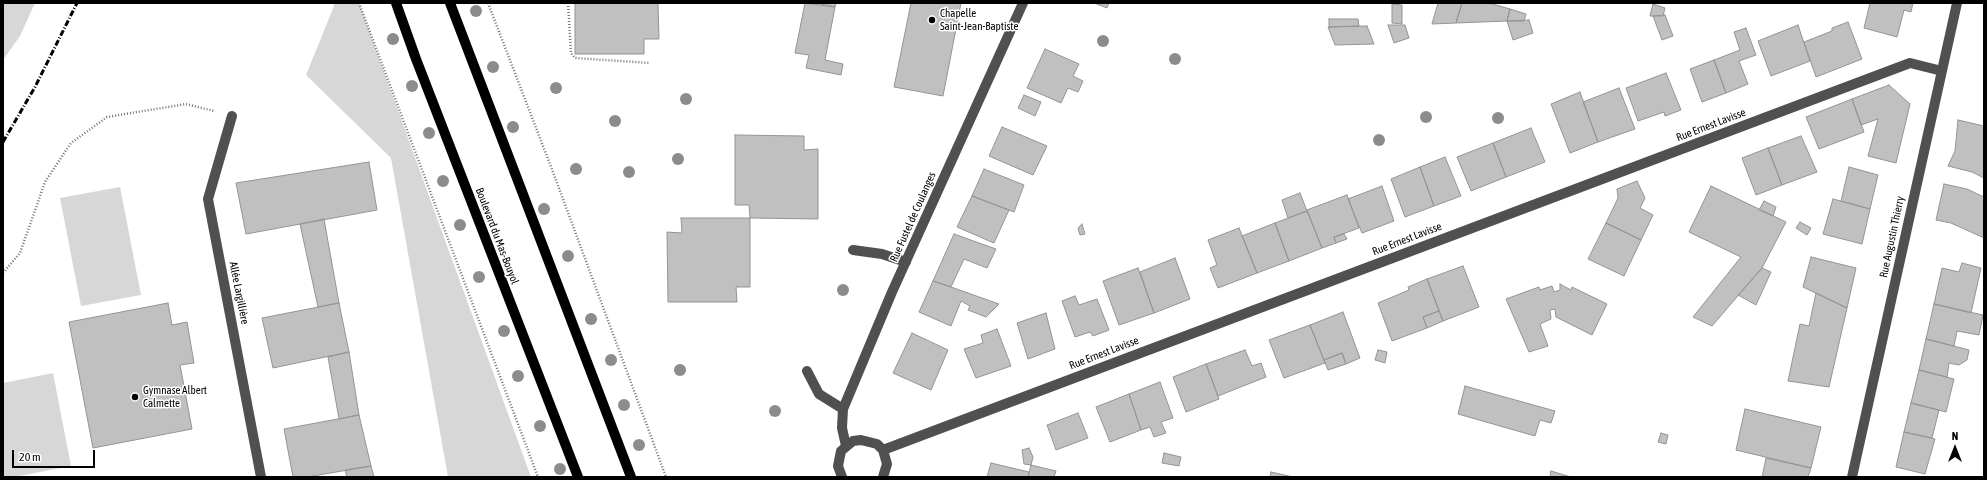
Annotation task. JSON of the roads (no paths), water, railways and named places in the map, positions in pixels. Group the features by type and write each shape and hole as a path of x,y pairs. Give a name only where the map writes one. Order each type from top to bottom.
{"main road":[{"name":"Boulevard du Mas-Bouyol","path":"396,3 419,67 578,477"},
{"path":"450,3 630,477"}],"street":[{"name":"Rue Fustel de Coulanges","path":"846,446 842,428 843,409 906,262 1023,3"},
{"name":"Rue Augustin Thierry","path":"1852,477 1957,3"},
{"name":"Rue Ernest Lavisse","path":"883,450 1910,63 1942,71"},
{"name":"Allée Largillière","path":"232,116 208,199 261,477"},
{"path":"853,250 882,254 906,262"},
{"path":"807,371 819,394 843,409"},
{"path":"842,477 838,466 839,458 846,446 853,441 866,440 877,444 883,450 887,464 883,477"}],"railway":[{"path":"3,142 35,87 77,3"}],"place":[{"name":"Chapelle Saint-Jean-Baptiste","path":"932,20"},
{"name":"Gymnase Albert Calmette","path":"135,397"}]}
